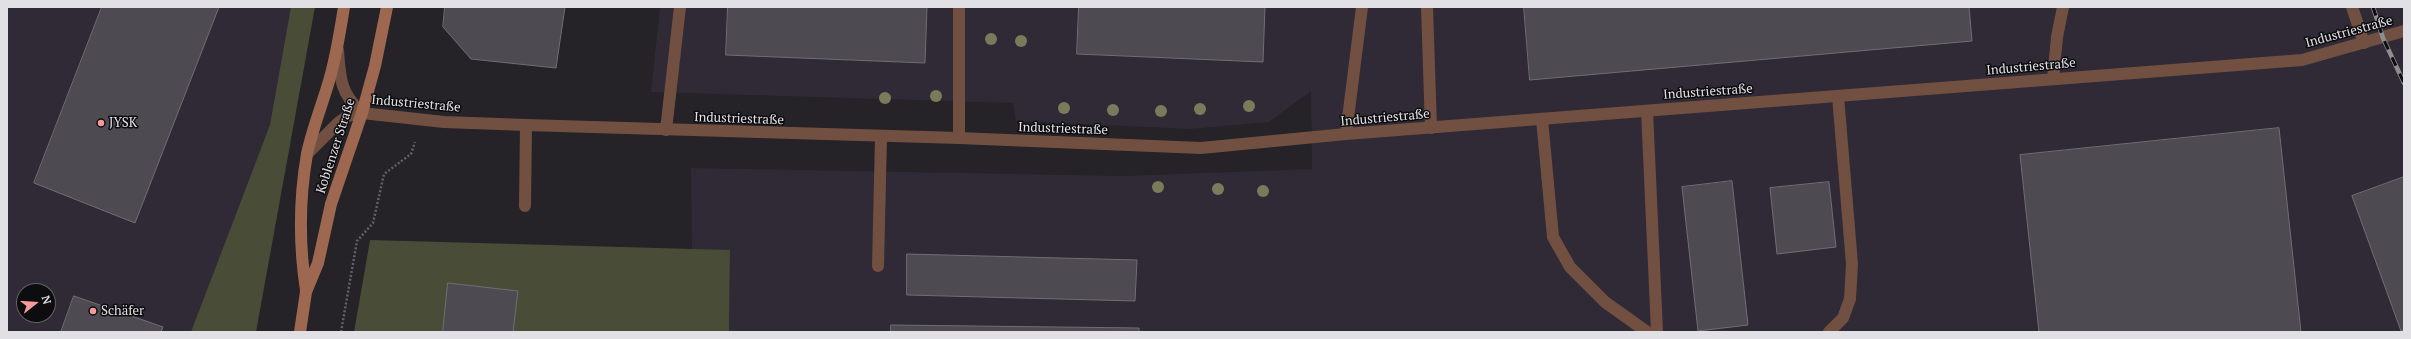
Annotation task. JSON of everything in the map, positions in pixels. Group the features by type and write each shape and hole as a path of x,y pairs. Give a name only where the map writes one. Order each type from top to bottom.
{"street":[{"name":"Koblenzer Straße","path":"306,292 301,260 300,210 307,154 330,79 344,7"},
{"name":"Koblenzer Straße","path":"300,332 306,292 318,263 331,204 362,113 375,66 387,7"},
{"path":"666,130 680,7"},
{"path":"959,7 959,138"},
{"path":"1346,134 1362,7"},
{"path":"1427,7 1431,128"},
{"path":"2053,79 2057,37 2062,7"},
{"path":"2352,7 2364,43"},
{"name":"Industriestraße","path":"307,154 338,123 348,116 362,113 416,119 526,126 959,138 1201,148 1346,134 2302,60 2404,31"},
{"name":"Industriestraße","path":"337,43 340,79 345,94 362,113"},
{"path":"1829,332 1843,318 1850,299 1852,264 1838,96"},
{"path":"1647,111 1657,332"},
{"path":"1542,119 1553,237 1570,267 1605,302 1647,332"},
{"path":"525,206 526,126"},
{"path":"878,266 881,137"}],"path":[{"path":"341,332 356,241 373,223 384,174 411,154 415,146 416,119"}],"shaded area":[{"path":"7,7 313,7 255,332 7,332"},
{"path":"660,7 2404,7 2404,332 729,332 730,251 692,250 691,168 1124,176 1312,169 1311,91 1269,122 1190,129 1016,121 1013,103 651,92"}],"green space":[{"path":"291,7 315,7 256,332 191,332 270,125"},
{"path":"370,240 730,250 729,332 354,332"}],"building":[{"path":"102,7 219,7 135,223 34,183"},
{"path":"445,7 565,7 556,68 471,59 443,27"},
{"path":"728,7 927,7 925,63 726,55"},
{"path":"1079,7 1265,7 1263,62 1077,54"},
{"path":"1524,7 1969,7 1972,41 1530,80"},
{"path":"2279,128 2301,332 2039,332 2020,155"},
{"path":"2404,177 2404,330 2401,331 2352,196"},
{"path":"1732,181 1748,325 1698,331 1682,187"},
{"path":"1829,182 1836,247 1777,254 1770,188"},
{"path":"907,254 1137,260 1135,301 907,295"},
{"path":"448,283 518,291 513,332 443,332"},
{"name":"Schäfer","path":"74,296 163,327 161,332 61,332"},
{"path":"891,325 1139,328 1139,332 891,332"}],"railway":[{"path":"2373,7 2383,38 2404,83"}],"place":[{"name":"JYSK","path":"101,123"},
{"name":"Schäfer","path":"93,311"}]}
